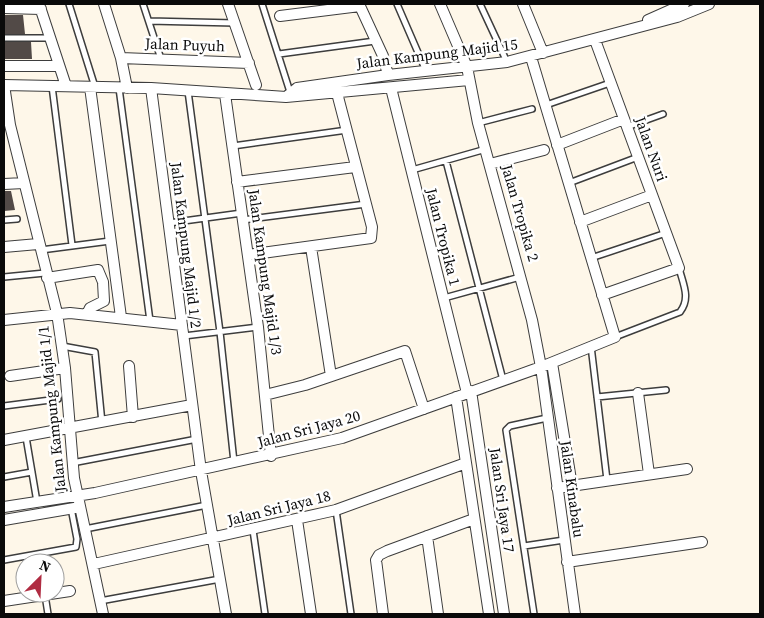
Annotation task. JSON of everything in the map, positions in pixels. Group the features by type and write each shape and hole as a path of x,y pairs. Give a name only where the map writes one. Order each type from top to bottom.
{"street":[{"path":"104,4 121,58 123,87"},
{"path":"228,4 256,85"},
{"name":"Jalan Tropika 2","path":"440,4 467,67 478,124 522,276 542,367"},
{"path":"523,4 543,53"},
{"path":"622,32 684,4"},
{"path":"622,32 677,17 709,4"},
{"path":"280,16 360,5 388,74"},
{"path":"4,8 40,6 66,86"},
{"name":"Jalan Kampung Majid 15","path":"288,95 297,88 388,74 506,62 622,32"},
{"name":"Jalan Nuri","path":"595,40 679,268"},
{"path":"530,56 615,338"},
{"name":"Jalan Puyuh","path":"121,58 249,63"},
{"path":"4,66 59,66"},
{"name":"Jalan Kampung Majid 15","path":"4,84 151,88 225,94 288,95 337,93 469,80"},
{"name":"Jalan Kampung Majid 1/1","path":"4,84 7,125 24,182 57,313 65,368 76,496 75,508 85,529 94,564 103,614"},
{"path":"93,87 110,241 121,317"},
{"name":"Jalan Kampung Majid 1/2","path":"151,88 201,471 226,614"},
{"name":"Jalan Tropika 1","path":"391,88 443,298 469,392"},
{"path":"248,255 370,238 372,227 355,168 337,93"},
{"name":"Jalan Kampung Majid 1/3","path":"225,94 258,327 271,456"},
{"path":"557,145 625,123"},
{"path":"490,164 544,150"},
{"path":"237,182 355,168"},
{"path":"4,184 24,182"},
{"path":"580,222 652,195"},
{"path":"4,247 39,247"},
{"path":"311,247 331,376"},
{"path":"602,295 679,268"},
{"path":"46,275 98,270 104,282 104,301 90,308 87,314"},
{"path":"4,320 57,313 121,317 182,325"},
{"name":"Jalan Sri Jaya 20","path":"4,507 76,496 201,471 342,438 542,367 615,338"},
{"path":"264,395 331,376 405,351 424,409"},
{"path":"552,363 572,486"},
{"path":"129,366 133,417"},
{"name":"Jalan Kinabalu","path":"542,367 547,418 575,614"},
{"path":"10,376 65,368"},
{"name":"Jalan Sri Jaya 17","path":"469,392 504,614"},
{"path":"638,393 649,474"},
{"name":"Jalan Sri Jaya 17","path":"456,397 488,614"},
{"path":"4,440 192,405"},
{"name":"Jalan Sri Jaya 18","path":"94,564 213,539 336,510 466,463"},
{"path":"557,488 687,469"},
{"path":"4,520 75,508"},
{"path":"383,614 377,557 387,551 474,519"},
{"path":"297,520 311,614"},
{"path":"427,536 438,614"},
{"path":"567,562 702,542"},
{"path":"65,592 70,591"}],"lane":[{"path":"69,4 93,87"},
{"path":"143,4 161,60"},
{"path":"262,4 279,54 288,95"},
{"path":"397,4 426,71"},
{"path":"480,4 506,62"},
{"path":"149,21 235,23"},
{"path":"4,38 50,38"},
{"path":"279,54 376,41"},
{"path":"545,105 610,83"},
{"path":"52,86 72,245"},
{"path":"123,87 150,321"},
{"path":"188,91 203,218 220,332 234,463"},
{"path":"478,124 532,109"},
{"path":"625,123 663,114"},
{"path":"232,146 347,130"},
{"path":"411,170 486,149"},
{"path":"568,183 638,157"},
{"path":"446,161 503,380"},
{"path":"168,223 203,218 366,204"},
{"path":"4,220 17,219"},
{"path":"591,258 666,233"},
{"path":"39,247 110,241"},
{"path":"615,338 680,312 686,304 687,298 679,268"},
{"path":"4,277 46,275"},
{"path":"443,298 522,276"},
{"path":"183,336 258,327"},
{"path":"62,346 95,352 102,423"},
{"path":"591,346 607,480"},
{"path":"597,397 666,390"},
{"path":"4,406 58,399"},
{"path":"534,614 506,430 510,426 547,418"},
{"path":"26,437 37,502"},
{"path":"72,463 197,439"},
{"path":"4,477 32,472"},
{"path":"85,529 207,505"},
{"path":"4,560 76,547 75,508"},
{"path":"336,510 351,614"},
{"path":"253,530 265,614"},
{"path":"524,546 564,540"},
{"path":"100,601 220,579"}],"building":[{"path":"4,15 23,15 25,34 4,34"},
{"path":"4,42 31,42 32,59 4,59"},
{"path":"4,191 11,191 15,210 4,211"}]}
